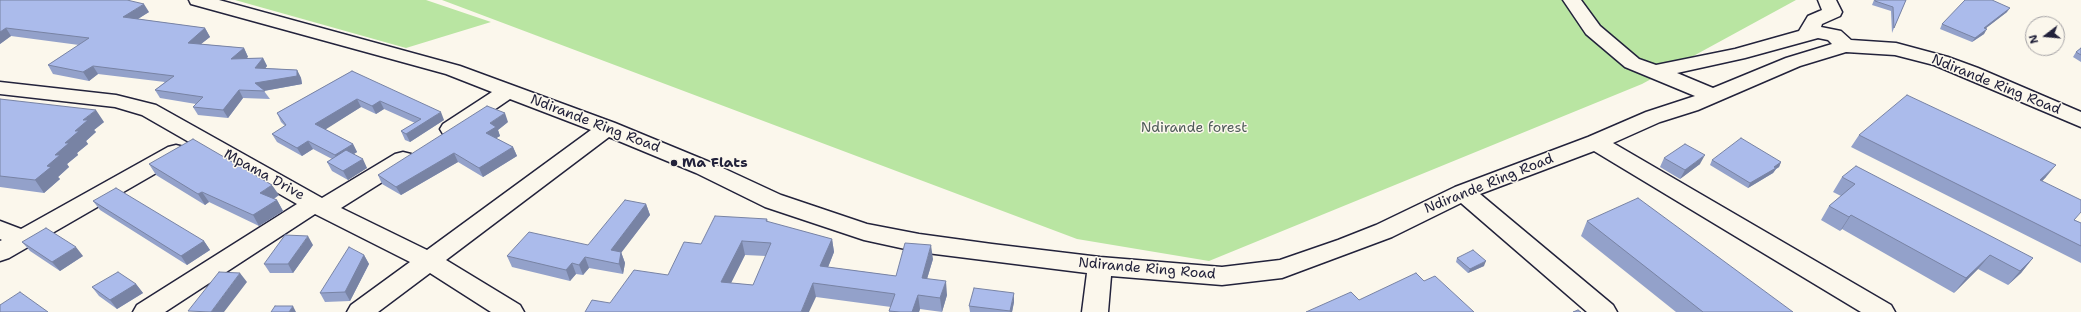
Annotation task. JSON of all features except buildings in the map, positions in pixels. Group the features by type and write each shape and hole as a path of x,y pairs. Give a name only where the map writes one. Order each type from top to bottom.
{"street":[{"name":"Ndirande Ring Road","path":"198,0 453,70 607,128 704,168 773,202 864,232 951,248 1100,266 1222,276 1282,269 1384,230 1463,192 1596,142 1654,117 1712,96 1793,62 1845,46 1896,49 1941,61 1971,72 2081,120"},
{"path":"1572,0 1593,30 1632,63 1674,78 1712,96"},
{"path":"1807,34 1815,20 1833,12 1827,0"},
{"path":"1649,70 1684,66 1738,54 1751,49 1787,42 1807,34 1818,32 1834,35 1845,46"},
{"name":"Mpama Drive","path":"0,88 134,104 149,110 319,206 429,261 511,312"},
{"path":"146,312 319,206 427,144 508,91"},
{"path":"360,312 607,128"},
{"path":"0,252 198,139"},
{"path":"1596,142 1812,272 1882,312"},
{"path":"1463,192 1604,312"},
{"path":"0,229 21,240"},
{"path":"1095,312 1100,266"}],"green space":[{"path":"235,0 426,0 491,22 406,48"},
{"name":"Ndirande forest","path":"442,0 1796,0 1642,84 1209,261 1077,239"}],"place":[{"name":"Ma Flats","path":"674,163"}]}
